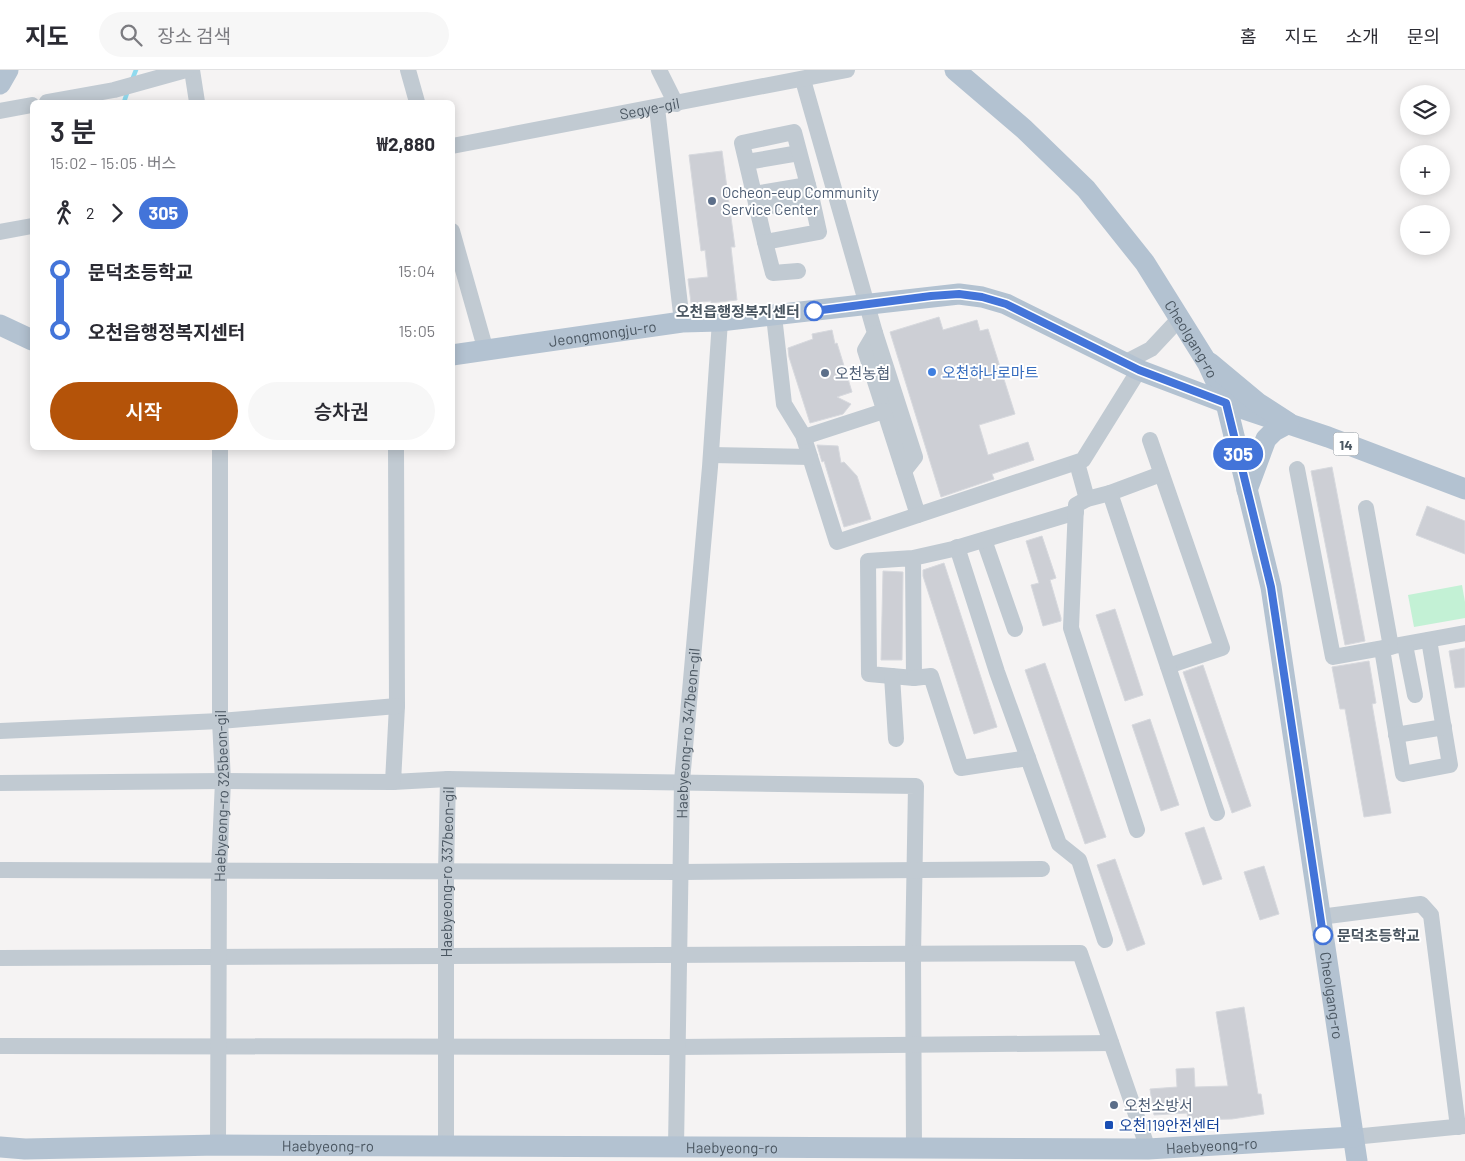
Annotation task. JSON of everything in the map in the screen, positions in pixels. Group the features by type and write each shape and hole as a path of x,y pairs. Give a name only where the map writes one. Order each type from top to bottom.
{"main road":[{"path":"0,84 8,70"},
{"name":"Cheolgang-ro","path":"955,70 1024,129 1086,188 1146,263 1204,358 1226,403 1271,587 1357,1161"},
{"name":"Jeongmongju-ro","path":"455,355 682,322 774,316 959,294 982,297 1006,304 1131,367 1226,403 1289,423 1465,489"},
{"path":"1,328 30,339"},
{"path":"1204,358 1203,373 1186,388 1202,402 1215,418 1240,462"},
{"path":"1204,358 1258,403 1289,423 1274,432 1266,440 1247,490"},
{"name":"Haebyeong-ro","path":"0,1147 26,1149 218,1145 1148,1148 1354,1137"}],"street":[{"path":"58,100 114,90 186,70"},
{"path":"192,70 197,100"},
{"path":"408,70 416,100"},
{"path":"659,70 676,104"},
{"name":"Segye-gil","path":"455,145 804,80 847,70"},
{"path":"804,80 875,333 915,457 904,471"},
{"path":"0,111 30,105"},
{"path":"657,108 682,322"},
{"path":"765,242 819,232 794,132 742,143 755,201 765,242 773,273 798,271"},
{"path":"755,201 835,188"},
{"path":"0,232 30,226"},
{"path":"455,242 486,351"},
{"path":"774,316 784,404 804,437 837,542 1083,460 1131,367 1180,318"},
{"name":"Haebyeong-ro 347beon-gil","path":"676,1147 682,781 711,455 720,321"},
{"path":"875,333 865,350 918,515"},
{"path":"804,437 884,411"},
{"path":"1150,440 1222,648 1168,666"},
{"name":"Haebyeong-ro 325beon-gil","path":"218,1145 219,870 223,781 220,721 220,450"},
{"path":"393,782 397,706 396,450"},
{"path":"711,455 810,456"},
{"path":"1077,463 1087,498"},
{"path":"1296,469 1333,657 1465,633"},
{"path":"1137,830 1071,628 1076,505 1087,498 1110,493 1162,474"},
{"path":"1110,493 1217,813"},
{"path":"1366,508 1393,647 1396,735 1403,774 1450,766 1429,640"},
{"path":"1028,758 961,768 931,676 914,678 869,674 868,561 913,558 984,540 1076,512"},
{"path":"984,540 1015,629"},
{"path":"957,547 997,672 1059,844 1079,860 1105,940"},
{"path":"913,558 914,678"},
{"path":"1393,647 1415,695"},
{"path":"892,676 896,739"},
{"path":"0,730 220,721 397,706"},
{"path":"1396,735 1444,727"},
{"path":"448,779 916,786 913,955 914,1148"},
{"name":"Haebyeong-ro 337beon-gil","path":"0,783 393,782 448,779 446,1146"},
{"path":"0,870 681,872 1042,869"},
{"path":"1320,917 1421,904 1431,915 1461,1127"},
{"path":"0,958 1080,953 1148,1148"},
{"path":"0,1046 446,1047 1111,1044"},
{"name":"Haebyeong-ro","path":"1354,1137 1461,1127"}],"green space":[{"path":"1462,585 1465,618 1414,627 1408,595"}],"building":[{"name":"Ocheon-eup Community Service Center","path":"722,151 735,247 731,247 737,300 691,303 688,279 708,277 705,250 701,251 689,155"},
{"path":"939,317 943,330 977,320 980,331 988,329 1015,414 979,425 988,455 1028,442 1034,460 992,474 994,479 941,497 890,332"},
{"path":"832,330 852,392 837,397 851,404 843,414 810,423 789,357 788,348 813,339 812,334"},
{"path":"817,445 838,446 841,463 844,462 857,476 871,519 844,527 824,461 822,462"},
{"path":"1332,467 1365,641 1345,645 1311,471"},
{"path":"1427,506 1465,521 1465,554 1416,535"},
{"path":"1042,536 1056,578 1050,580 1061,618 1061,621 1043,626 1031,585 1039,583 1026,541"},
{"path":"944,563 997,727 974,734 923,576 923,570"},
{"path":"883,571 903,572 902,660 881,660"},
{"path":"1115,609 1143,695 1125,701 1096,615"},
{"path":"1465,648 1465,687 1455,688 1449,651"},
{"path":"1369,661 1376,703 1372,704 1391,813 1364,817 1345,709 1340,709 1332,667"},
{"path":"1045,663 1106,837 1085,844 1025,670"},
{"path":"1203,665 1251,806 1232,813 1183,672"},
{"path":"1150,719 1179,805 1161,811 1132,725"},
{"path":"1204,827 1222,879 1203,885 1185,833"},
{"path":"1115,859 1145,944 1127,951 1097,865"},
{"path":"1264,866 1279,914 1260,920 1244,872"},
{"path":"1244,1007 1258,1094 1261,1094 1264,1114 1232,1119 1188,1120 1187,1113 1154,1115 1150,1089 1177,1087 1176,1069 1194,1068 1195,1087 1228,1086 1216,1012"}],"waterway":[{"path":"132,80 136,70"},
{"path":"125,100 128,90"}],"bus line":[{"name":"305","path":"814,311 931,296 959,294 982,297 1006,304 1139,370 1226,403 1271,587 1323,935"}],"place":[{"name":"Ocheon-eup Community Service Center","path":"712,201"},
{"name":"오천읍행정복지센터","path":"814,311"},
{"name":"오천하나로마트","path":"932,372"},
{"name":"오천농협","path":"825,373"},
{"name":"문덕초등학교","path":"1323,935"},
{"name":"오천소방서","path":"1114,1105"},
{"name":"오천119안전센터","path":"1109,1125"}]}
